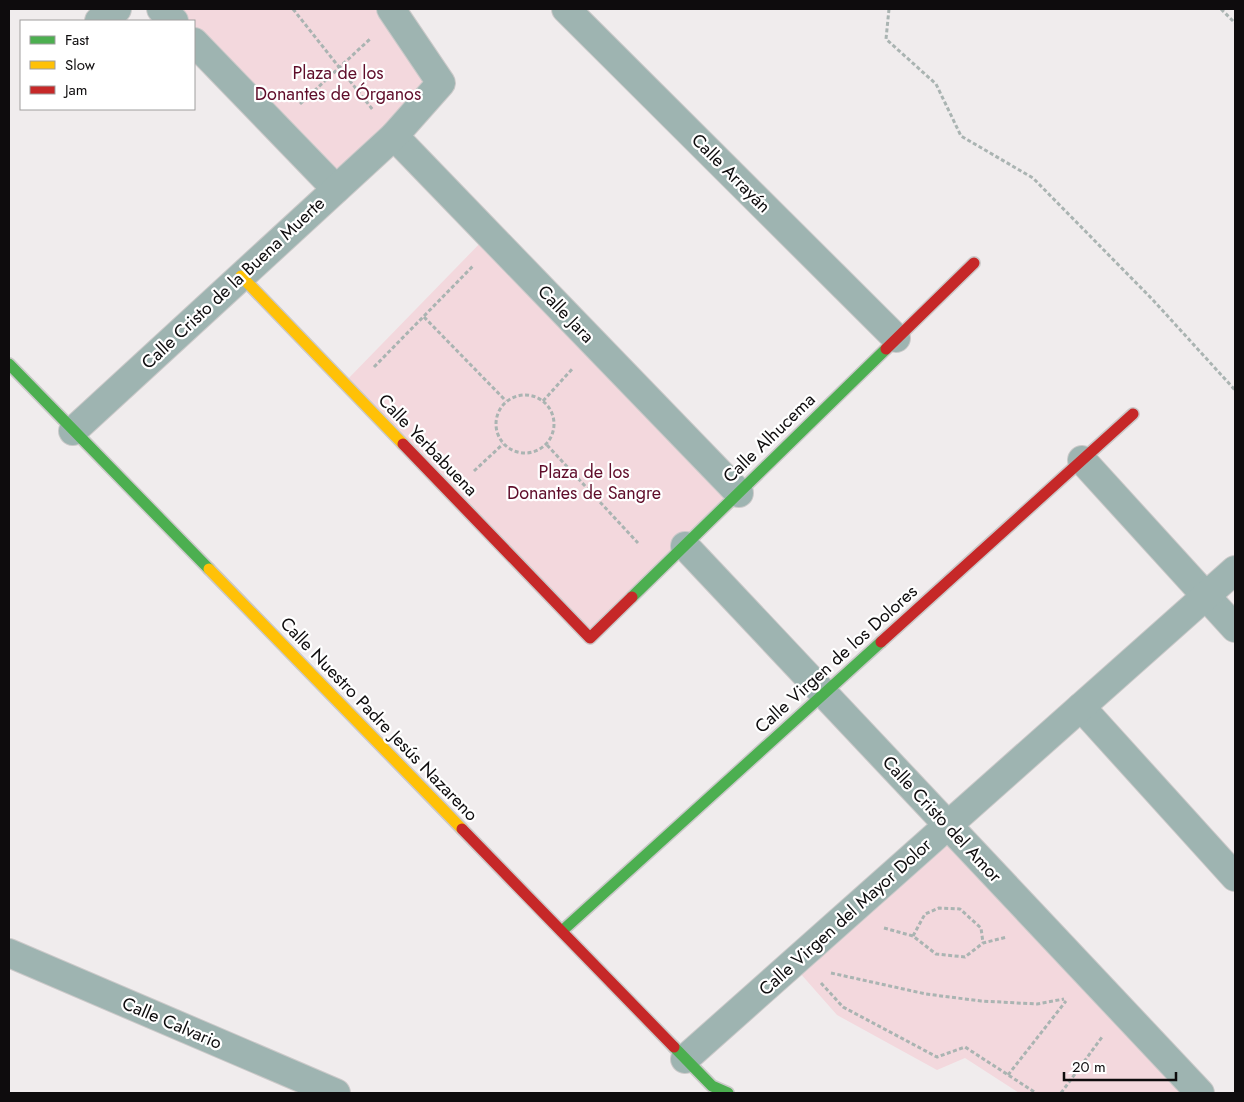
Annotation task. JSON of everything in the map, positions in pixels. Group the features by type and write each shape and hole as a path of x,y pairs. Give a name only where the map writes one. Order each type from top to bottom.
{"street":[{"path":"100,20 116,9"},
{"path":"162,9 173,20"},
{"name":"Calle Arrayán","path":"566,9 896,338"},
{"name":"Calle Cristo de la Buena Muerte","path":"73,431 394,136 441,83 393,12"},
{"path":"195,43 336,189"},
{"name":"Calle Jara","path":"394,136 739,493"},
{"name":"Calle Alhucema","path":"590,638 974,263"},
{"name":"Calle Yerbabuena","path":"241,276 590,638"},
{"name":"Calle Nuestro Padre Jesús Nazareno","path":"9,364 716,1091"},
{"name":"Calle Virgen de los Dolores","path":"562,931 1133,414"},
{"path":"1082,460 1235,628"},
{"name":"Calle Cristo del Amor","path":"685,546 1200,1093"},
{"name":"Calle Virgen del Mayor Dolor","path":"685,1059 800,966 845,917 1235,570"},
{"path":"1081,707 1235,877"},
{"name":"Calle Calvario","path":"9,953 336,1093"}],"path":[{"path":"293,9 394,136"},
{"path":"889,9 886,39 936,84 961,136 1033,178 1153,300 1235,390"},
{"path":"1221,9 1235,23"},
{"path":"275,126 340,68 393,12"},
{"path":"351,391 496,242"},
{"path":"424,316 506,401"},
{"path":"543,401 595,344"},
{"path":"524,394 534,396 543,401 550,408 554,417 552,436 546,444 534,452 520,453 503,444 498,436 496,417 506,401 524,394"},
{"path":"546,444 662,568"},
{"path":"913,936 925,914 940,908 960,909 981,928 983,943"},
{"path":"845,917 913,936 936,954 966,957 983,943 1044,927"},
{"path":"800,966 843,1007 938,1058 965,1047 1036,1093"},
{"path":"800,966 926,994 980,1001 1037,1004 1068,998 1008,1075"},
{"path":"1061,1093 1122,1010"}],"green space":[{"name":"Plaza de los Donantes de Órganos","path":"161,9 391,9 441,83 336,189 195,43 195,20 173,20"},
{"name":"Plaza de los Donantes de Sangre","path":"489,234 739,493 590,638 344,383"},
{"path":"948,825 1200,1093 1019,1093 965,1058 937,1070 837,1015 792,964"}],"traffic: fast":[{"path":"632,597 886,349"},
{"path":"9,364 209,569"},
{"path":"562,931 881,642"},
{"path":"674,1047 712,1086 728,1093"}],"traffic: slow":[{"path":"241,276 403,444"},
{"path":"209,569 462,829"}],"traffic: jam":[{"path":"886,349 974,263"},
{"path":"881,642 1133,414"},
{"path":"403,444 590,638 632,597"},
{"path":"462,829 674,1047"}]}
